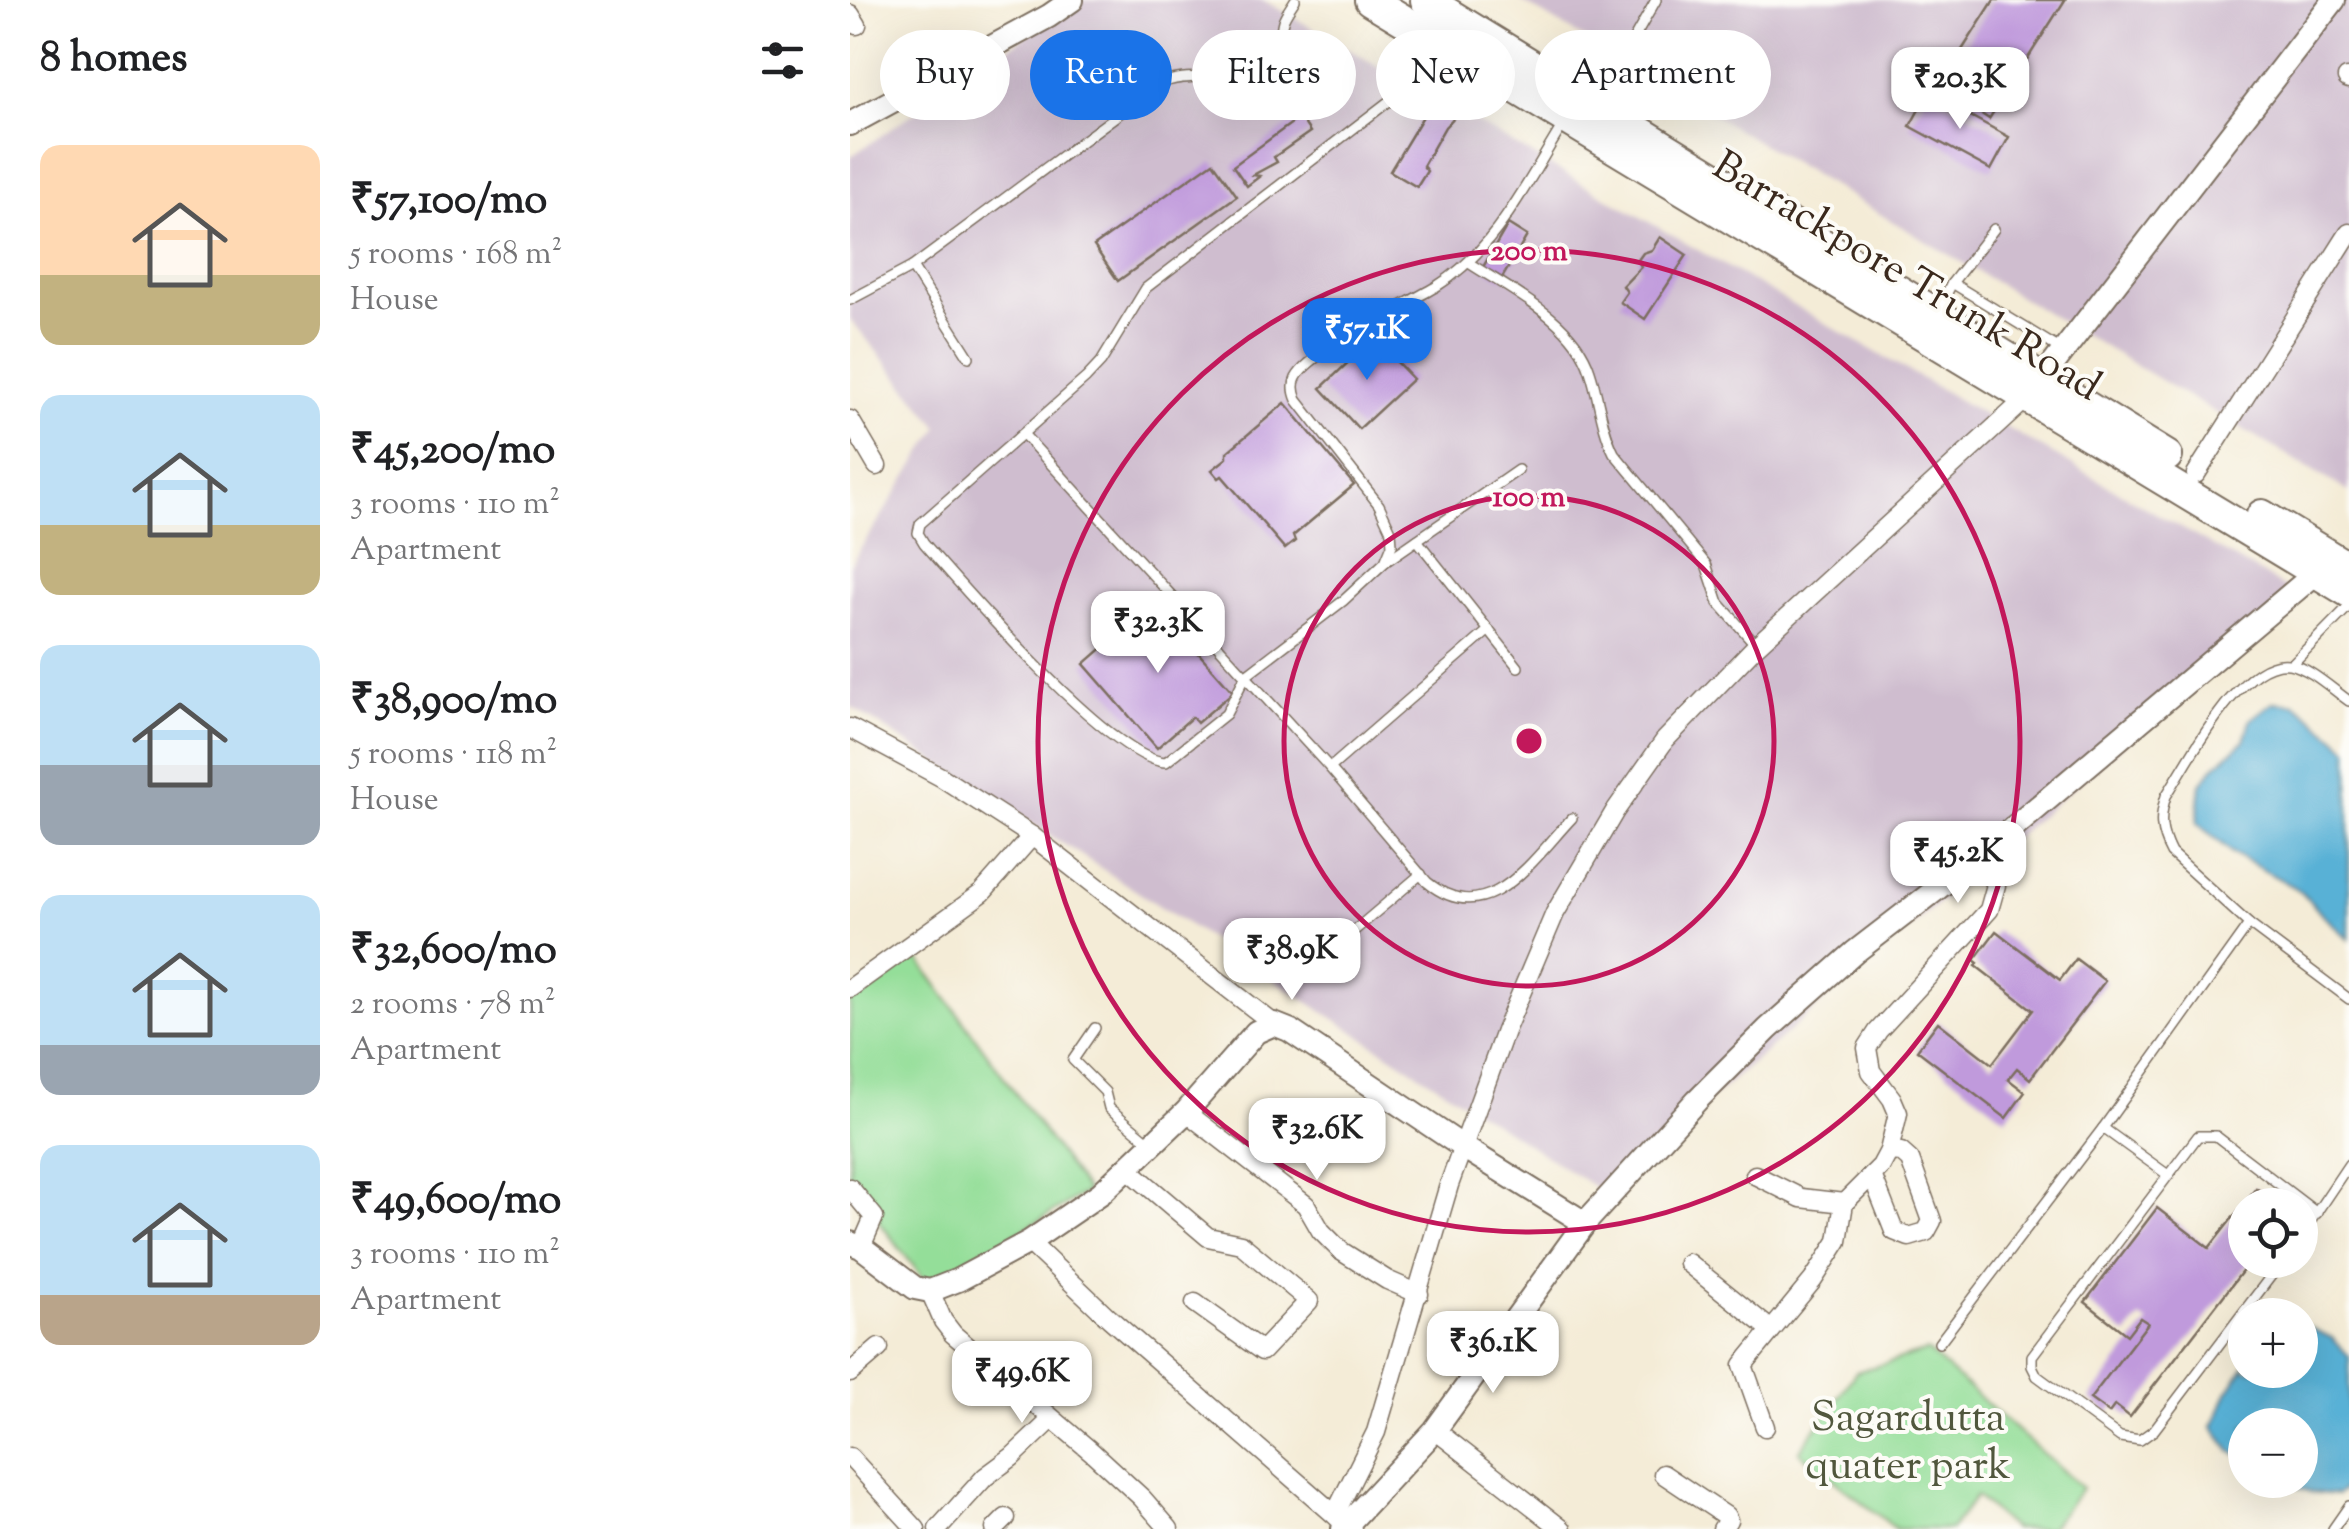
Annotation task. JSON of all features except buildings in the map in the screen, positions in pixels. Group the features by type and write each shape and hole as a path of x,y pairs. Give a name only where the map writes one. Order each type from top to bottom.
{"main road":[{"name":"Barrackpore Trunk Road","path":"1370,0 1421,30"},
{"name":"Barrackpore Trunk Road","path":"1426,0 1535,67"},
{"name":"Barrackpore Trunk Road","path":"1569,120 2035,387 2331,565"},
{"name":"Barrackpore Trunk Road","path":"1621,120 1937,313 2035,387 2196,474 2331,565 2349,592"}],"street":[{"path":"850,124 1050,16 1072,0"},
{"path":"1344,1524 1463,1147 1504,1031 1555,914 1581,866 1665,740 1756,646 2035,387 2334,0"},
{"path":"2196,474 2349,233"},
{"path":"850,420 876,466"},
{"path":"1344,1524 1436,1430 1585,1223 1768,1029 1856,952 1981,856 2331,565"},
{"path":"850,728 956,786 1032,836 1274,1024 1289,1030 1585,1223"},
{"path":"850,988 982,893 1032,836"},
{"path":"1765,1427 1744,1365 1806,1290 1837,1244 1844,1203 1889,1152 1898,1112 1871,1071 1867,1048 1878,1031 1989,910 1996,884 1981,856"},
{"path":"850,1188 874,1217 872,1227 855,1245 909,1285 930,1291 1029,1242 1101,1193 1186,1112 1248,1040 1274,1024"},
{"path":"1186,1112 1306,1205 1321,1232 1341,1251 1387,1280 1419,1294"},
{"path":"1872,1175 1894,1231 1910,1236 1926,1232 1932,1222 1910,1160 1901,1152 1889,1152"},
{"path":"1128,1169 1208,1238 1242,1244 1310,1301 1263,1351 1195,1302"},
{"path":"1755,1175 1800,1198 1844,1203"},
{"path":"1029,1242 1344,1524"},
{"path":"1688,1263 1770,1329"},
{"path":"930,1291 952,1334 1142,1498 1169,1529"},
{"path":"850,1372 879,1348"},
{"path":"938,1529 984,1478 1051,1420"},
{"path":"1436,1430 1562,1529"},
{"path":"850,1457 908,1526"},
{"path":"1663,1474 1726,1516 1728,1520 1722,1529"}],"lane":[{"path":"850,300 912,267 1158,85 1180,76 1244,75 1261,68 1279,49 1284,18 1294,0"},
{"path":"1639,30 1656,0"},
{"path":"1376,111 1146,288 1102,362 1024,436 920,524 918,533 1057,688 1131,749 1153,762 1166,762 1226,714 1246,675 1344,602 1385,562 1518,470"},
{"path":"1385,562 1392,545 1391,530 1379,505 1297,400 1295,380 1332,348 1469,264 1566,120"},
{"path":"1937,313 1952,283 1994,229"},
{"path":"1469,264 1538,309 1569,336 1584,356 1614,453 1706,564 1719,603 1756,646"},
{"path":"912,267 969,357"},
{"path":"1952,283 2062,351"},
{"path":"1024,436 1246,675 1440,893 1478,900 1492,896 1572,818"},
{"path":"1417,540 1518,667"},
{"path":"2292,664 2349,606"},
{"path":"1330,768 1488,630"},
{"path":"2349,701 2292,664 2271,664 2236,691 2166,796 2160,816 2163,837 2171,852 2249,924 2349,999"},
{"path":"1302,975 1421,874"},
{"path":"1939,1343 2103,1128 2249,924"},
{"path":"1095,1028 1074,1060 1106,1092 1108,1108 1152,1144"},
{"path":"2103,1128 2168,1176"},
{"path":"2270,1278 2154,1430 2140,1440 2129,1439 2106,1426 2037,1376 2032,1366 2032,1356 2198,1136 2209,1134 2283,1188"},
{"path":"2318,1211 2349,1164"},
{"path":"2333,1529 2349,1506"}],"shaded area":[{"path":"1078,0 1263,0 1315,30 1192,30 1192,120 1356,120 1356,53 1376,65 1376,120 1472,120 2298,595 1602,1192 850,706 850,565 939,427 850,319 850,157 904,120 1010,120 1010,47 1030,33 1030,120 1172,120 1172,30 1034,30"},
{"path":"1519,0 2349,0 2349,492 1721,120 1771,120 1771,30 1570,30"}],"green space":[{"path":"912,950 1087,1192 929,1286 850,1184 850,996"},
{"name":"Sagardutta quater park","path":"1927,1351 2082,1488 2049,1529 2013,1529 1976,1496 1951,1529 1896,1529 1799,1452 1856,1372"}],"water":[{"path":"2273,702 2296,704 2349,749 2349,940 2296,888 2232,853 2197,823 2201,784 2244,741 2250,720"},
{"path":"2318,1332 2332,1338 2349,1356 2349,1485 2337,1495 2318,1493 2318,1408 2228,1408 2228,1447 2213,1427 2230,1388 2318,1388"}]}
